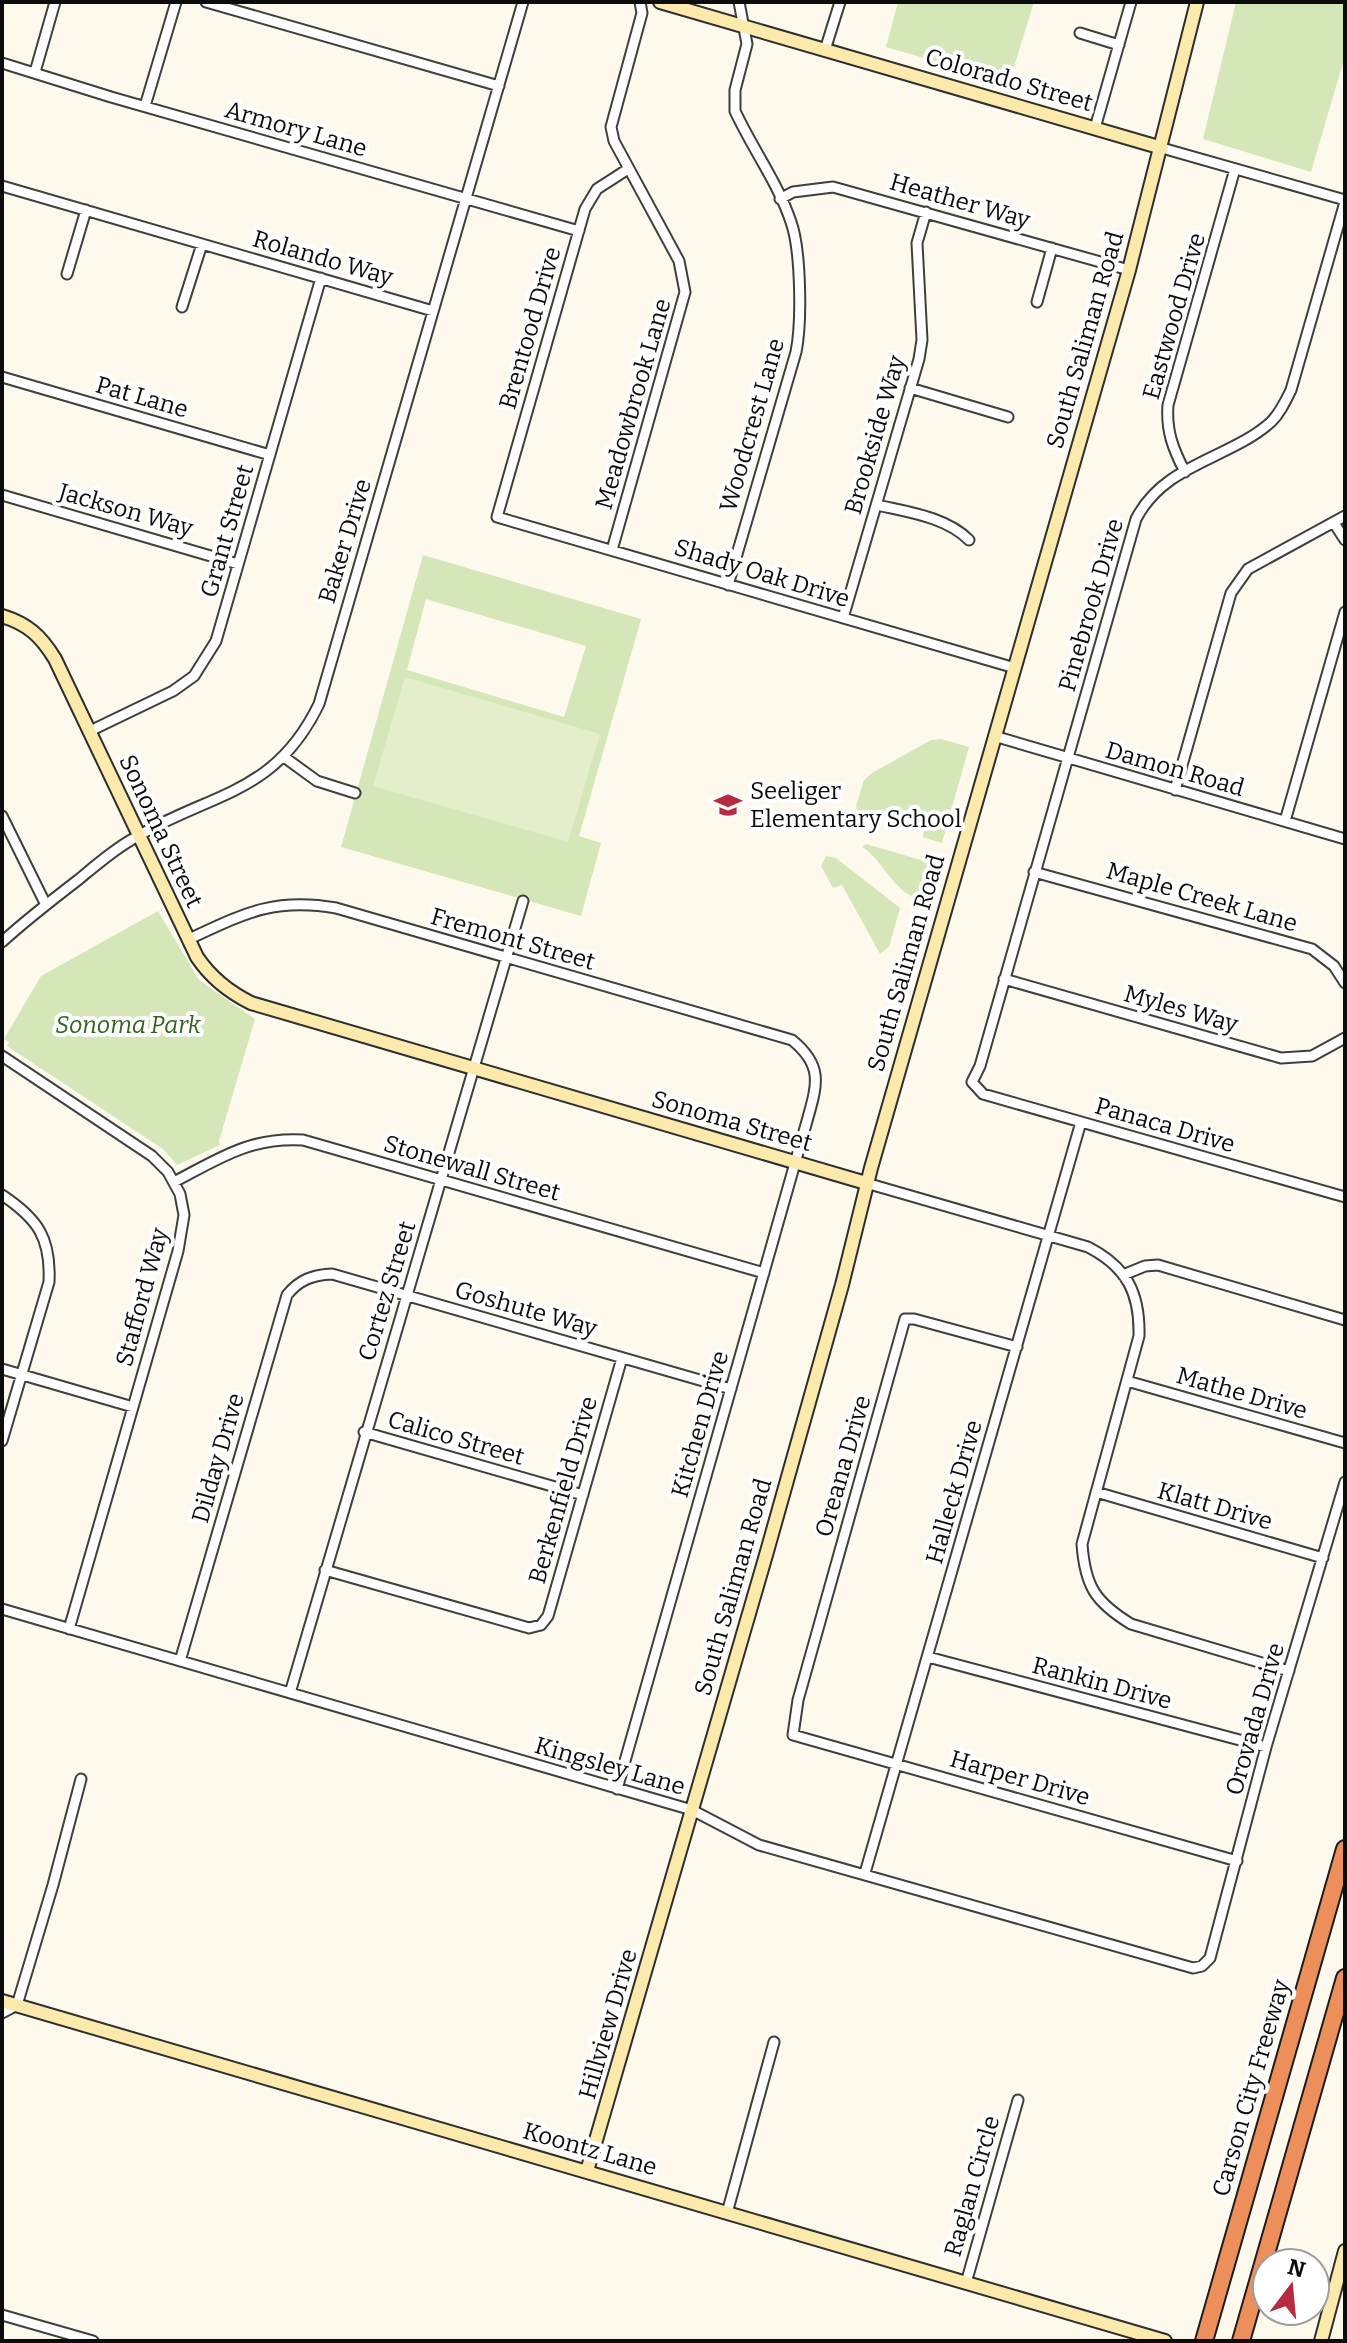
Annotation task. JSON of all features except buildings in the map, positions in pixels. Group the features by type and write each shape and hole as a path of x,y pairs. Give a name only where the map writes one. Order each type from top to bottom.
{"highway":[{"name":"Carson City Freeway","path":"1204,2341 1345,1849"},
{"path":"1241,2341 1345,1978"}],"street":[{"path":"35,72 55,2"},
{"path":"145,106 176,2"},
{"path":"208,2 499,86"},
{"name":"Baker Drive","path":"2,942 139,835 245,786 271,770 303,734 319,704 523,2"},
{"name":"Meadowbrook Lane","path":"612,550 685,292 679,261 628,169 614,141 611,127 642,13 640,2"},
{"name":"Colorado Street","path":"660,2 1345,201"},
{"name":"Woodcrest Lane","path":"728,585 800,328 794,231 735,111 735,90 747,44 739,2"},
{"path":"825,50 840,2"},
{"path":"1095,128 1131,2"},
{"name":"South Saliman Road","path":"670,1890 842,1285 866,1183 1129,270 1197,2"},
{"path":"1080,33 1119,45"},
{"name":"Armory Lane","path":"2,63 579,231"},
{"name":"Brentood Drive","path":"497,517 585,209 592,194 628,169"},
{"name":"Eastwood Drive","path":"1185,472 1170,442 1168,405 1235,169"},
{"name":"Rolando Way","path":"2,186 433,311"},
{"name":"Heather Way","path":"780,199 793,192 833,187 1129,270"},
{"name":"Pinebrook Drive","path":"976,1088 972,1082 980,1066 1136,519 1152,494 1163,484 1260,429 1281,410 1291,390 1345,201"},
{"path":"67,274 86,210"},
{"name":"Brookside Way","path":"843,618 922,340 917,243 926,212"},
{"path":"182,307 202,244"},
{"path":"1037,302 1052,248"},
{"name":"Grant Street","path":"90,731 173,691 194,676 216,641 321,278"},
{"name":"Pat Lane","path":"2,377 270,455"},
{"path":"910,388 1008,417"},
{"name":"Jackson Way","path":"2,495 238,564"},
{"path":"877,505 943,522 958,529 969,540"},
{"path":"1175,790 1231,593 1248,569 1345,516"},
{"name":"Shady Oak Drive","path":"497,517 1015,668"},
{"path":"1334,523 1345,540"},
{"path":"1285,821 1345,612"},
{"name":"Sonoma Street","path":"2,616 26,624 41,637 55,659 197,957 218,983 251,1003 1049,1235 1106,1256 1134,1291 1140,1313 1139,1336 1082,1544 1084,1570 1095,1597 1111,1612 1143,1629 1289,1671"},
{"name":"Damon Road","path":"994,736 1345,839"},
{"path":"284,757 317,781 355,793"},
{"path":"2,816 46,905"},
{"name":"Maple Creek Lane","path":"1034,872 1312,949 1334,966 1345,983"},
{"name":"Cortez Street","path":"290,1693 364,1432 442,1180 523,901"},
{"name":"Fremont Street","path":"189,939 270,906 310,903 336,908 792,1040 807,1054 815,1069"},
{"name":"Myles Way","path":"1004,979 1281,1058 1312,1056 1345,1038"},
{"name":"Stafford Way","path":"2,1056 152,1156 180,1194 184,1228 69,1629"},
{"name":"Kitchen Drive","path":"617,1789 796,1162 817,1085 815,1069"},
{"name":"Panaca Drive","path":"976,1088 983,1094 1345,1197"},
{"name":"Halleck Drive","path":"865,1873 1081,1122"},
{"name":"Stonewall Street","path":"174,1182 238,1149 277,1139 303,1140 764,1273"},
{"path":"2,1195 32,1218 49,1253 49,1282 2,1441"},
{"path":"1123,1275 1145,1266 1158,1265 1345,1320"},
{"name":"Goshute Way","path":"310,1277 332,1274 731,1389"},
{"name":"Dilday Drive","path":"180,1661 287,1295 310,1277"},
{"name":"Oreana Drive","path":"793,1735 798,1700 905,1319 1017,1347"},
{"name":"Berkenfield Drive","path":"325,1570 534,1628 541,1625 548,1616 622,1358"},
{"path":"2,1369 133,1407"},
{"name":"Mathe Drive","path":"1127,1381 1345,1443"},
{"name":"Calico Street","path":"364,1432 583,1495"},
{"name":"Orovada Drive","path":"1202,1966 1210,1958 1266,1747 1345,1482"},
{"name":"Klatt Drive","path":"1096,1492 1323,1558"},
{"name":"Kingsley Lane","path":"2,1609 692,1810 759,1845 1193,1968 1202,1966"},
{"name":"Rankin Drive","path":"928,1657 1266,1747"},
{"name":"Harper Drive","path":"793,1735 1237,1861"},
{"path":"2,2013 17,2005 81,1779"},
{"name":"Hillview Drive","path":"587,2171 670,1890"},
{"name":"Koontz Lane","path":"2,2001 1165,2341"},
{"path":"727,2213 774,2042"},
{"name":"Raglan Circle","path":"966,2283 1018,2100"},
{"path":"1321,2341 1345,2251"},
{"path":"2,2315 93,2341"}],"green space":[{"path":"898,2 1034,2 1009,83 886,47"},
{"path":"1236,2 1345,2 1345,56 1311,172 1203,139"},
{"path":"423,555 641,619 579,836 601,843 581,916 341,847","holes":["426,599 586,646 564,717 407,670"]},
{"path":"405,677 600,734 568,842 373,786"},
{"path":"941,739 969,747 942,843 923,837 924,829 870,814 865,822 856,806 864,780 931,740"},
{"path":"866,844 931,863 935,871 927,895 909,895 901,889 862,847"},
{"path":"826,856 836,858 900,908 889,947 880,954 842,885 833,888 821,866"},
{"name":"Sonoma Park","path":"158,911 199,980 255,1019 220,1145 177,1165 163,1149 7,1046 9,1042 4,1039 41,976"}],"place":[{"name":"Seeliger Elementary School","path":"728,805"}]}
